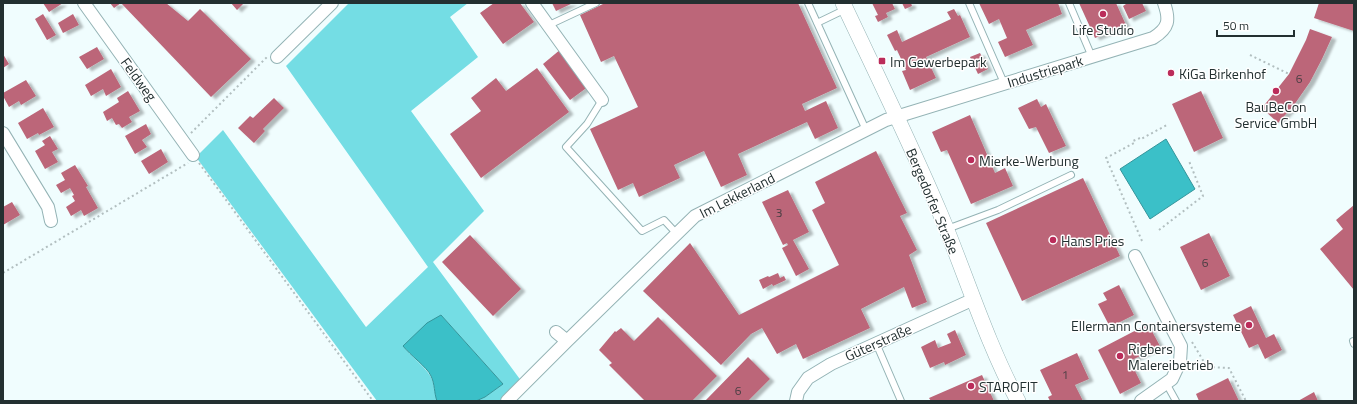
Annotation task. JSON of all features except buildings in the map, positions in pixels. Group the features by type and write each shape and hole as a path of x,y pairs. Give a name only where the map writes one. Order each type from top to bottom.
{"street":[{"name":"Feldweg","path":"84,3 195,157"},
{"path":"277,58 332,3"},
{"path":"532,3 602,100"},
{"name":"Industriepark","path":"897,116 1153,38 1162,33 1167,23 1167,14 1164,3"},
{"name":"Bergedorfer Straße","path":"845,6 897,116 946,229 994,352 1018,401"},
{"name":"Im Lekkerland","path":"507,401 695,216 866,130 897,116"},
{"path":"3,133 48,207 51,220"},
{"path":"1135,256 1181,346 1180,362 1172,379 1141,401"},
{"name":"Güterstraße","path":"796,401 798,392 808,378 831,364 974,299"},
{"path":"556,332 567,341"}],"lane":[{"path":"548,25 596,3"},
{"path":"808,3 866,130"},
{"path":"969,3 1004,83"},
{"path":"1069,3 1092,57"},
{"path":"817,23 845,6"},
{"path":"602,100 587,124 566,147 642,231 664,220 677,234"},
{"path":"946,229 998,210 1071,175"},
{"path":"876,343 901,401"},
{"path":"1166,383 1176,401"}],"path":[{"path":"183,141 272,52 277,58"},
{"path":"1250,55 1289,74"},
{"path":"1142,240 1106,158 1134,142 1133,141 1140,138 1141,139 1167,125"},
{"path":"3,273 195,157 373,401"},
{"path":"1159,230 1202,196 1189,161"},
{"path":"1181,346 1191,342 1206,367 1229,368 1246,401"}],"shaded area":[{"path":"349,3 468,3 450,17 478,57 411,111 484,211 433,262 522,382 502,401 476,401 485,397 503,384 441,315 403,346 431,377 437,401 377,401 196,157 223,130 366,327 428,267 286,66"},
{"path":"1166,139 1195,189 1150,219 1120,169"},
{"path":"441,315 503,384 485,397 476,401 437,401 429,372 403,346 427,323"}],"place":[{"name":"Life Studio","path":"1103,14"},
{"name":"Im Gewerbepark","path":"882,61"},
{"name":"KiGa Birkenhof","path":"1171,73"},
{"name":"BauBeCon Service GmbH","path":"1276,91"},
{"name":"Mierke-Werbung","path":"971,160"},
{"name":"Hans Pries","path":"1053,240"},
{"name":"Ellermann Containersysteme","path":"1249,325"},
{"name":"Rigbers Malereibetrieb","path":"1120,356"},
{"name":"STAROFIT","path":"971,386"}]}
